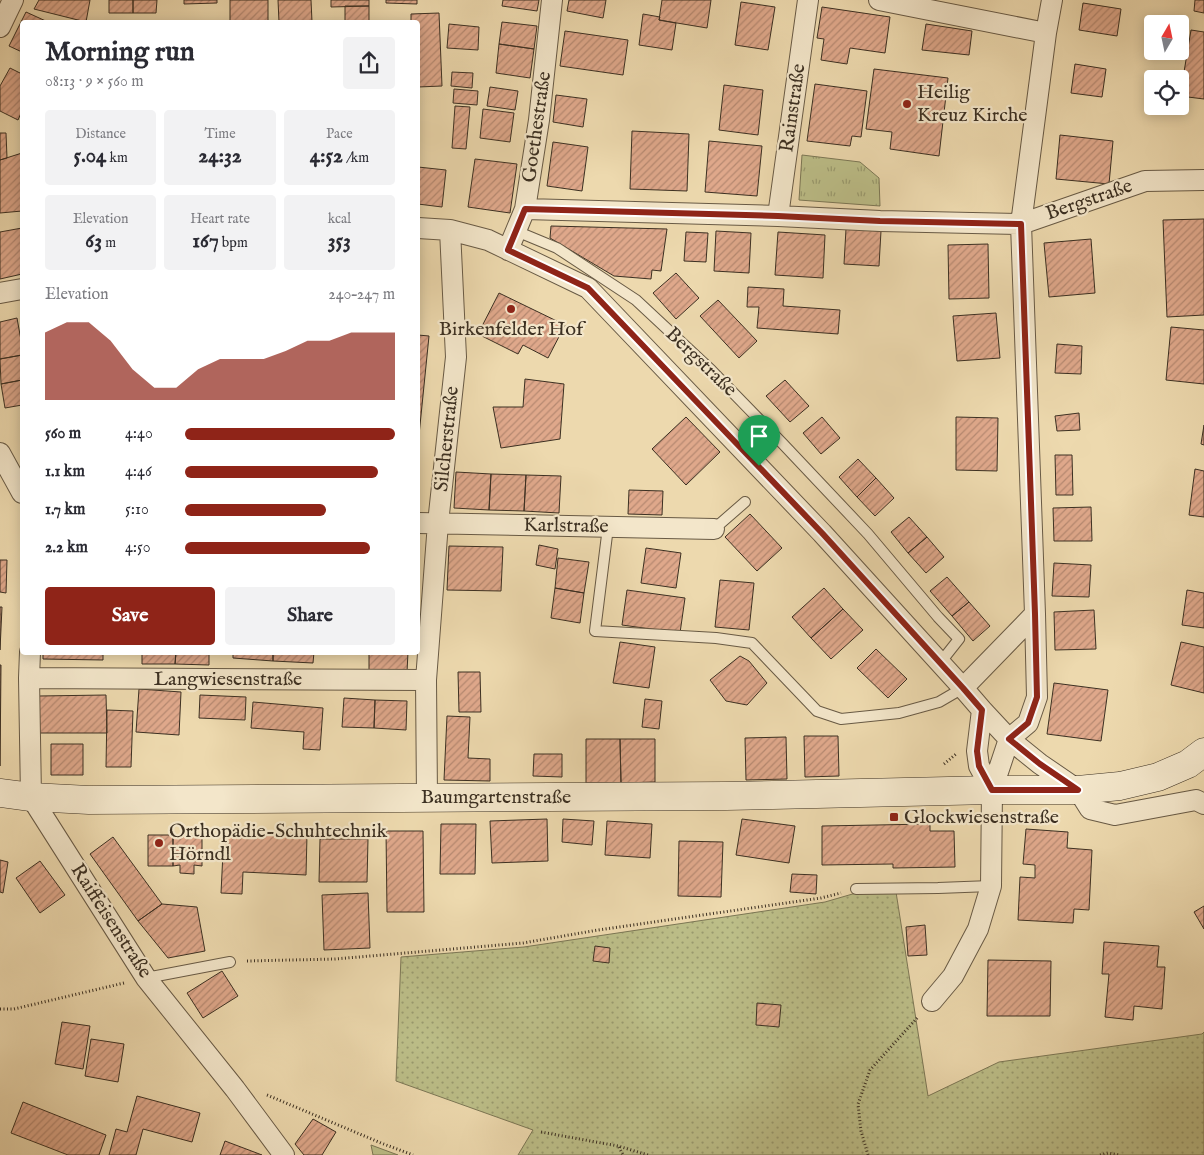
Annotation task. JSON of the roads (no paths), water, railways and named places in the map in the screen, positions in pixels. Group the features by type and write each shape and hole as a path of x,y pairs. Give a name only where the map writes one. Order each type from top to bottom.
{"main road":[{"name":"Baumgartenstraße","path":"0,793 31,797 88,800 735,795 1078,790 1120,786 1158,777 1188,764 1204,752"}],"street":[{"path":"0,27 12,0"},
{"name":"Goethestraße","path":"508,250 525,209 539,120 552,0"},
{"name":"Rainstraße","path":"778,216 808,0"},
{"path":"879,0 1046,33"},
{"path":"932,1001 953,976 978,929 991,886 992,790 1009,739 1028,723 1037,697 1021,224 1052,0"},
{"name":"Bergstraße","path":"525,209 1021,224 1145,181 1204,180"},
{"path":"420,228 450,230 488,240 588,288 822,533 1009,739 1040,764 1078,790 1090,809 1114,815 1196,800 1204,804"},
{"name":"Silcherstraße","path":"427,798 426,680 438,523 456,358 450,230"},
{"path":"0,293 20,289"},
{"path":"0,453 20,489"},
{"name":"Karlstraße","path":"420,523 714,529"},
{"path":"963,688 1035,614"},
{"path":"30,655 31,797"},
{"name":"Langwiesenstraße","path":"29,678 426,680"},
{"path":"982,710 977,751 979,766 992,790"},
{"name":"Raiffeisenstraße","path":"31,797 146,978 235,1089 284,1155"}],"lane":[{"name":"Bergstraße","path":"516,231 558,248 636,300 724,383 868,534 959,639 940,663"},
{"path":"714,529 745,502"},
{"path":"608,526 594,631 716,638 752,643 817,712 841,719 899,713 939,702 963,688"},
{"path":"856,889 991,886"},
{"path":"146,978 230,962"}],"place":[{"name":"Heilig Kreuz Kirche","path":"907,104"},
{"name":"Birkenfelder Hof","path":"511,309"},
{"name":"Glockwiesenstraße","path":"894,817"},
{"name":"Orthopädie-Schuhtechnik Hörndl","path":"159,843"}]}
